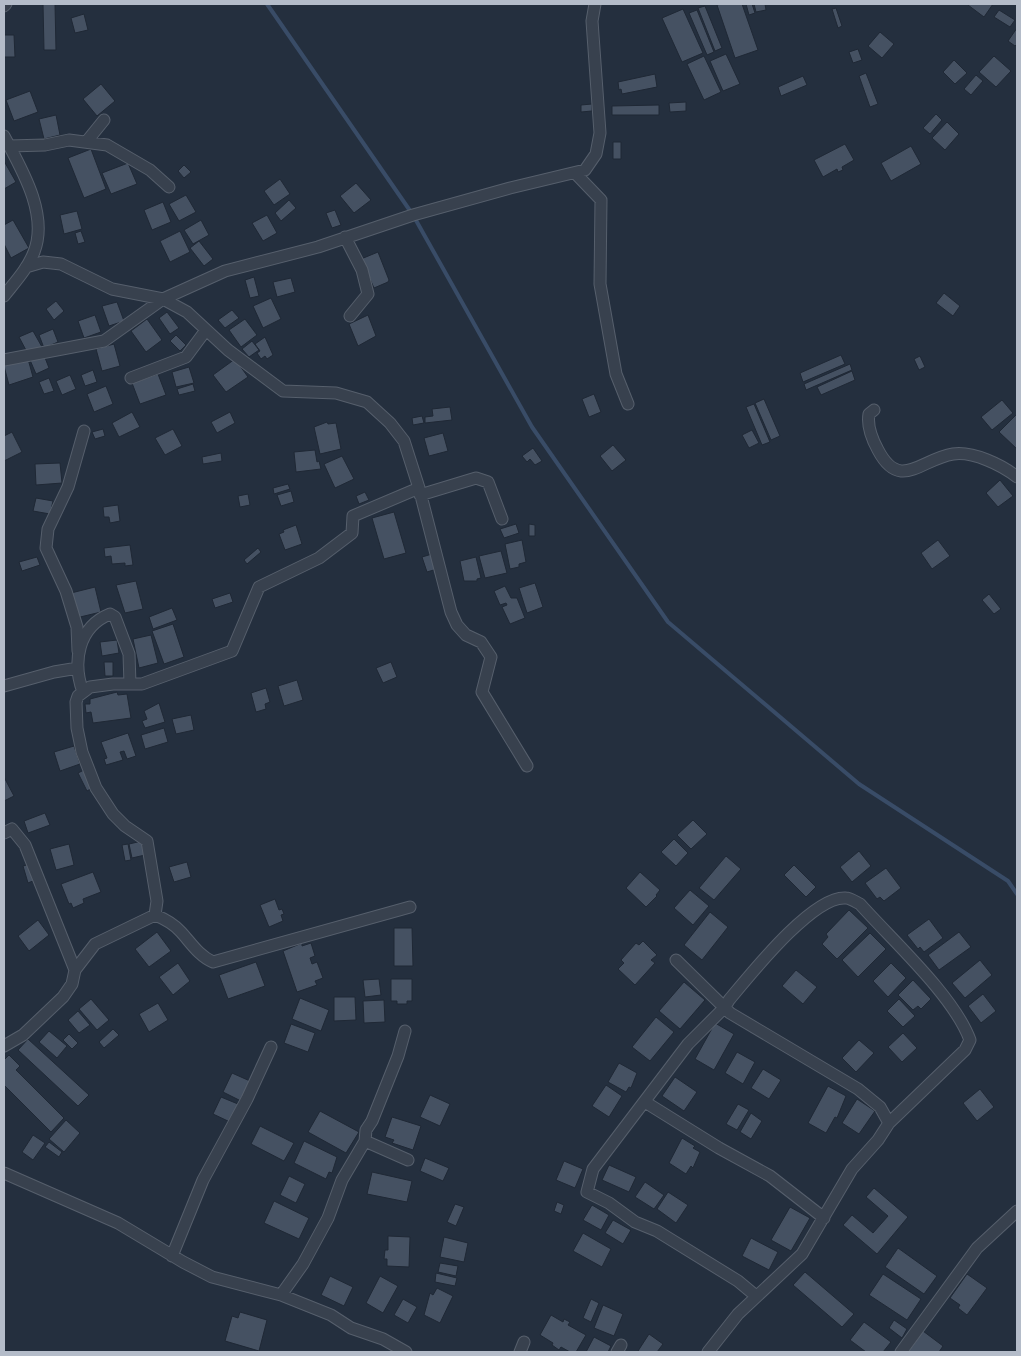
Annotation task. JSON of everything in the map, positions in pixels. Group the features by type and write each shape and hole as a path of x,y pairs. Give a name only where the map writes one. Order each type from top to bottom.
{"street":[{"path":"4,360 104,341 163,299 225,271 318,247 413,215 501,190 576,174 585,170 596,154 600,134 592,21 595,4"},
{"path":"87,141 104,120"},
{"path":"4,296 26,268 40,231 31,195 6,143 45,145 69,140 107,144 150,170 169,187"},
{"path":"576,174 601,200 600,284 616,374 628,404"},
{"path":"345,237 362,270 368,294 350,316"},
{"path":"26,268 43,262 61,264 112,289 163,299 187,312 228,350 283,391 336,393 367,402 390,423 404,441 420,491 451,612 457,625 466,635 481,642 491,658 482,692 527,766"},
{"path":"131,378 186,357 206,330"},
{"path":"874,410 869,414 867,422 876,448 887,465 893,470 908,471 953,454 971,456 994,463 1017,477"},
{"path":"83,692 78,678 77,627 66,591 46,548 48,529 68,487 84,431"},
{"path":"155,915 157,893 147,841 125,826 113,814 96,788 82,752 76,702 83,692 97,686 142,684 232,651 259,587 319,558 352,533 353,516 420,491 476,478 488,482 502,518"},
{"path":"78,651 87,632 103,617 110,614 115,617 129,654 130,684"},
{"path":"4,686 54,672 78,668"},
{"path":"4,833 12,829 25,845 75,970"},
{"path":"708,1352 722,1332 756,1296 802,1254 852,1169 878,1140 888,1124 965,1050 970,1040 958,1018 925,973 860,904 846,898 831,901 810,913 766,957 725,1007 688,1044 593,1169 587,1192 609,1203 635,1222 657,1231 738,1280 756,1296"},
{"path":"4,1046 23,1035 64,997 72,984 75,970 95,944 155,915 167,920 180,930 205,959 213,962 410,907"},
{"path":"676,960 730,1012 858,1090 880,1107 888,1124"},
{"path":"281,1295 303,1264 328,1218 342,1180 365,1141 366,1130 372,1121 398,1056 405,1031"},
{"path":"172,1256 203,1180 247,1099 271,1047"},
{"path":"645,1102 770,1176 824,1218"},
{"path":"365,1141 408,1160"},
{"path":"4,1173 118,1223 172,1256 212,1277 281,1295 331,1315 351,1328 383,1339 406,1352"},
{"path":"901,1352 977,1248 1017,1211"}],"building":[{"path":"43,4 55,4 56,50 44,50"},
{"path":"742,4 758,50 735,58 717,5"},
{"path":"746,4 752,4 755,13 749,15"},
{"path":"754,4 765,4 766,10 756,12"},
{"path":"969,4 993,4 984,17"},
{"path":"705,6 722,48 715,51 698,8"},
{"path":"836,8 842,26 838,28 832,9"},
{"path":"683,9 703,53 682,62 662,18"},
{"path":"697,10 714,52 707,55 689,13"},
{"path":"999,10 1015,20 1010,27 994,17"},
{"path":"84,14 88,30 75,33 71,18"},
{"path":"1017,28 1017,44 1015,46 1008,41"},
{"path":"880,32 894,44 882,58 868,46"},
{"path":"4,35 14,35 15,57 4,57"},
{"path":"858,49 862,60 853,63 849,52"},
{"path":"726,54 740,84 723,91 710,61"},
{"path":"704,56 721,92 704,100 687,64"},
{"path":"994,56 1011,71 996,87 979,72"},
{"path":"954,60 967,73 955,84 943,72"},
{"path":"866,73 878,104 870,107 859,76"},
{"path":"655,74 657,87 622,94 621,89 619,90 618,82"},
{"path":"976,75 983,81 971,95 964,89"},
{"path":"803,76 807,85 781,96 778,87"},
{"path":"101,84 115,101 97,116 83,99"},
{"path":"30,91 38,112 14,121 6,100"},
{"path":"686,102 686,111 670,112 669,103"},
{"path":"592,104 592,111 581,112 581,105"},
{"path":"659,105 659,115 612,115 612,106"},
{"path":"936,114 942,120 930,134 923,128"},
{"path":"56,115 60,135 44,139 39,119"},
{"path":"947,122 959,134 945,150 932,138"},
{"path":"613,142 621,142 621,159 613,159"},
{"path":"845,144 854,160 842,167 843,170 838,172 837,169 823,177 814,160"},
{"path":"911,146 921,164 891,181 881,163"},
{"path":"91,149 106,189 84,198 68,158"},
{"path":"4,161 16,182 4,189"},
{"path":"128,163 137,184 111,194 102,173"},
{"path":"184,165 191,172 184,178 178,171"},
{"path":"280,179 290,194 274,205 264,191"},
{"path":"356,183 371,200 354,213 340,196"},
{"path":"186,195 196,212 179,221 169,204"},
{"path":"289,200 296,208 281,221 275,213"},
{"path":"163,202 171,222 152,230 144,210"},
{"path":"335,210 341,225 332,228 326,213"},
{"path":"77,211 82,229 64,234 60,215"},
{"path":"267,215 277,233 263,241 252,223"},
{"path":"13,220 29,248 11,258 4,244 4,225"},
{"path":"201,220 209,235 193,244 184,230"},
{"path":"81,231 85,242 78,244 75,233"},
{"path":"180,231 190,252 170,262 160,241"},
{"path":"199,241 213,259 204,266 190,248"},
{"path":"378,252 389,280 374,288 361,259"},
{"path":"254,277 259,296 250,298 245,280"},
{"path":"291,278 295,292 277,297 273,282"},
{"path":"944,293 960,306 953,316 936,303"},
{"path":"271,298 281,319 263,328 253,306"},
{"path":"56,301 64,311 54,320 46,309"},
{"path":"117,302 124,321 109,326 102,306"},
{"path":"232,310 239,318 225,328 218,320"},
{"path":"167,312 179,328 170,334 159,318"},
{"path":"95,315 101,332 84,338 78,321"},
{"path":"368,315 376,336 358,346 349,324"},
{"path":"147,319 162,340 146,352 131,331"},
{"path":"245,319 257,335 241,347 229,330"},
{"path":"53,329 58,342 44,348 39,335"},
{"path":"33,331 42,347 28,354 19,337"},
{"path":"176,335 186,345 180,351 170,341"},
{"path":"265,337 273,355 267,359 265,356 261,359 257,353 260,351 255,344"},
{"path":"252,341 259,350 249,357 242,349"},
{"path":"114,344 120,366 102,371 96,349"},
{"path":"44,355 49,368 36,374 30,360"},
{"path":"841,355 845,364 803,382 800,373"},
{"path":"920,356 925,367 919,370 914,359"},
{"path":"28,359 33,377 9,385 4,366"},
{"path":"235,359 248,377 226,392 213,375"},
{"path":"850,364 852,370 806,390 804,384"},
{"path":"189,367 194,383 176,387 172,372"},
{"path":"93,370 97,382 85,386 81,375"},
{"path":"852,371 855,380 821,395 817,387"},
{"path":"158,374 166,395 140,404 132,383"},
{"path":"70,375 76,389 62,395 56,381"},
{"path":"49,378 54,391 44,394 39,382"},
{"path":"193,384 195,391 179,395 177,389"},
{"path":"106,386 113,404 94,412 87,394"},
{"path":"594,394 601,412 589,417 582,399"},
{"path":"764,399 780,436 771,440 755,403"},
{"path":"1002,400 1013,413 992,430 981,417"},
{"path":"754,404 770,442 762,445 746,407"},
{"path":"450,407 452,420 425,423 425,417 433,416 432,409"},
{"path":"132,412 140,427 119,437 112,423"},
{"path":"230,412 235,423 217,433 211,422"},
{"path":"422,416 424,423 413,425 412,418"},
{"path":"1017,416 1017,449 999,432"},
{"path":"327,422 328,424 336,423 341,449 320,454 314,427"},
{"path":"103,429 105,436 95,439 92,432"},
{"path":"173,429 182,446 165,455 155,438"},
{"path":"752,430 759,443 749,448 742,435"},
{"path":"12,432 22,452 4,461 4,436"},
{"path":"443,433 448,451 429,456 424,438"},
{"path":"613,445 626,460 612,471 600,456"},
{"path":"533,448 542,461 535,465 530,459 527,462 522,456"},
{"path":"315,450 317,462 319,461 321,469 296,472 294,452"},
{"path":"221,453 222,461 203,464 202,457"},
{"path":"342,456 354,479 335,488 324,464"},
{"path":"60,463 62,483 36,485 35,464"},
{"path":"1000,480 1013,496 998,507 986,493"},
{"path":"288,484 290,489 274,494 273,488"},
{"path":"291,491 294,502 281,506 277,495"},
{"path":"365,492 369,500 359,504 356,496"},
{"path":"248,494 250,505 240,507 238,496"},
{"path":"36,498 53,501 50,514 33,511"},
{"path":"118,505 120,521 110,523 109,517 104,517 103,507"},
{"path":"394,512 406,553 384,559 372,518"},
{"path":"516,524 519,533 504,538 500,529"},
{"path":"529,524 535,525 535,536 529,536"},
{"path":"296,525 302,544 285,550 279,534 284,532 283,530"},
{"path":"522,540 526,562 519,564 519,567 510,569 505,544"},
{"path":"938,540 950,556 932,569 921,553"},
{"path":"130,545 133,565 125,566 125,563 112,564 111,556 105,557 104,548"},
{"path":"258,548 261,552 247,564 244,560"},
{"path":"501,551 507,573 485,578 479,556"},
{"path":"432,554 437,569 427,572 422,557"},
{"path":"37,557 40,565 22,571 19,562"},
{"path":"476,557 481,578 477,579 477,581 464,581 460,561"},
{"path":"136,581 143,609 125,613 116,585"},
{"path":"535,583 543,607 527,613 519,588"},
{"path":"505,586 511,598 517,598 525,618 510,624 502,607 507,605 506,603 500,605 494,591"},
{"path":"95,587 101,612 76,618 71,593"},
{"path":"230,593 233,602 215,608 212,599"},
{"path":"989,594 1001,609 994,614 982,600"},
{"path":"172,608 177,620 153,629 149,617"},
{"path":"173,624 184,657 164,664 152,631"},
{"path":"151,635 158,663 139,668 133,639"},
{"path":"117,640 119,653 102,656 100,642"},
{"path":"104,662 113,662 113,676 105,676"},
{"path":"391,662 397,677 383,683 376,668"},
{"path":"297,680 303,700 284,706 278,686"},
{"path":"266,688 270,702 265,704 266,709 256,712 251,693"},
{"path":"117,692 118,695 127,694 131,718 93,723 91,712 86,713 85,704 90,704 90,699"},
{"path":"159,703 165,722 145,728 142,721 147,719 144,711"},
{"path":"191,715 194,730 176,734 172,719"},
{"path":"164,728 168,742 145,749 141,735"},
{"path":"128,733 136,756 127,759 124,751 120,752 123,760 106,765 104,759 107,758 101,742"},
{"path":"74,746 80,764 60,771 54,752"},
{"path":"84,770 94,787 87,791 78,773"},
{"path":"4,777 14,796 4,801"},
{"path":"45,813 50,825 28,833 24,821"},
{"path":"693,820 707,834 691,849 677,835"},
{"path":"674,839 688,853 676,866 661,852"},
{"path":"142,841 145,855 132,858 129,844"},
{"path":"69,844 74,865 56,870 50,849"},
{"path":"128,844 131,860 125,861 122,845"},
{"path":"859,851 871,866 852,882 840,867"},
{"path":"726,856 741,869 714,900 699,888"},
{"path":"187,862 191,877 174,882 169,867"},
{"path":"30,864 35,880 28,883 23,866"},
{"path":"794,865 816,887 806,897 784,875"},
{"path":"886,868 901,888 884,901 880,897 877,899 865,883"},
{"path":"93,872 101,892 83,899 84,903 73,908 71,903 69,904 61,884"},
{"path":"640,872 660,890 646,907 626,888"},
{"path":"690,890 709,906 693,925 674,908"},
{"path":"275,899 279,910 282,909 284,914 281,915 283,921 269,927 260,905"},
{"path":"849,910 868,928 837,959 822,944 828,937 826,934"},
{"path":"710,912 728,927 702,960 684,945"},
{"path":"929,919 943,938 924,952 920,947 918,949 907,935"},
{"path":"38,920 49,935 29,951 18,936"},
{"path":"394,928 412,928 413,966 394,966"},
{"path":"157,932 171,951 149,967 135,949"},
{"path":"959,932 971,947 939,970 928,955"},
{"path":"870,933 886,949 858,977 842,960"},
{"path":"643,941 657,955 651,960 655,963 635,985 618,969 624,963 621,960 636,943 639,945"},
{"path":"302,943 302,946 311,943 315,956 310,958 312,964 317,962 323,978 315,981 317,985 297,992 283,951"},
{"path":"980,960 992,975 965,998 952,983"},
{"path":"256,962 265,986 228,999 219,975"},
{"path":"178,963 190,981 173,995 159,977"},
{"path":"891,963 906,978 888,997 873,981"},
{"path":"796,970 817,987 803,1004 782,986"},
{"path":"379,979 381,995 365,997 363,980"},
{"path":"391,979 412,979 412,1001 407,1001 407,1004 397,1004 397,1001 391,1001"},
{"path":"913,980 931,999 921,1009 918,1006 913,1010 898,995"},
{"path":"684,982 705,1000 680,1029 659,1011"},
{"path":"983,994 996,1011 981,1023 968,1006"},
{"path":"334,997 355,997 356,1020 334,1021"},
{"path":"300,998 329,1010 321,1031 292,1019"},
{"path":"91,999 109,1020 97,1030 79,1009"},
{"path":"899,999 915,1016 903,1027 887,1011"},
{"path":"384,1000 385,1022 364,1023 363,1001"},
{"path":"158,1003 168,1020 149,1032 139,1014"},
{"path":"78,1011 90,1025 79,1033 68,1020"},
{"path":"656,1017 674,1032 650,1061 632,1047"},
{"path":"715,1023 734,1034 714,1070 695,1059"},
{"path":"291,1024 315,1033 308,1052 284,1043"},
{"path":"113,1029 119,1035 104,1048 99,1042"},
{"path":"49,1031 67,1046 57,1058 39,1042"},
{"path":"903,1033 917,1048 902,1062 888,1047"},
{"path":"69,1034 78,1043 72,1049 63,1040"},
{"path":"28,1039 89,1095 78,1106 18,1050"},
{"path":"859,1040 874,1053 856,1072 842,1058"},
{"path":"737,1052 755,1062 743,1084 725,1073"},
{"path":"9,1055 20,1066 16,1070 64,1118 51,1132 4,1085 4,1060"},
{"path":"619,1063 637,1073 631,1088 629,1087 626,1092 608,1082"},
{"path":"763,1069 781,1080 769,1099 751,1088"},
{"path":"232,1073 250,1081 241,1101 223,1092"},
{"path":"675,1077 697,1092 684,1111 662,1096"},
{"path":"606,1085 622,1096 609,1117 592,1106"},
{"path":"828,1086 846,1096 837,1118 835,1117 826,1133 808,1123"},
{"path":"980,1089 994,1107 977,1121 963,1103"},
{"path":"430,1095 450,1104 440,1126 420,1117"},
{"path":"221,1097 238,1104 230,1122 213,1114"},
{"path":"857,1099 875,1111 859,1134 842,1123"},
{"path":"738,1104 749,1110 737,1130 726,1124"},
{"path":"320,1111 359,1132 346,1153 308,1132"},
{"path":"751,1113 762,1121 751,1139 740,1132"},
{"path":"392,1117 421,1126 413,1150 392,1143 394,1140 385,1137"},
{"path":"66,1120 80,1133 64,1152 49,1139"},
{"path":"260,1126 294,1143 284,1161 251,1144"},
{"path":"33,1135 45,1143 33,1160 22,1152"},
{"path":"682,1138 695,1146 693,1148 700,1152 693,1168 691,1166 686,1174 669,1163"},
{"path":"304,1141 337,1157 332,1173 329,1172 326,1179 294,1163"},
{"path":"49,1142 62,1152 59,1157 45,1147"},
{"path":"425,1158 449,1168 443,1181 420,1171"},
{"path":"564,1161 583,1169 575,1188 556,1180"},
{"path":"609,1165 636,1177 629,1192 602,1180"},
{"path":"372,1172 412,1181 407,1202 367,1194"},
{"path":"289,1176 305,1184 296,1203 280,1195"},
{"path":"645,1182 664,1195 654,1209 635,1197"},
{"path":"874,1188 908,1217 877,1254 843,1225 852,1215 873,1233 888,1216 866,1197"},
{"path":"668,1192 688,1205 676,1223 657,1209"},
{"path":"274,1201 309,1218 299,1239 264,1223"},
{"path":"557,1202 564,1205 561,1214 554,1211"},
{"path":"455,1204 464,1207 456,1226 447,1222"},
{"path":"592,1205 609,1215 601,1230 583,1220"},
{"path":"790,1207 810,1218 791,1251 771,1240"},
{"path":"613,1220 631,1230 623,1244 605,1233"},
{"path":"583,1233 611,1249 602,1267 573,1251"},
{"path":"388,1236 410,1237 409,1267 387,1266 387,1259 384,1259 385,1250 388,1250"},
{"path":"444,1237 468,1243 464,1262 440,1257"},
{"path":"751,1238 778,1252 769,1270 742,1256"},
{"path":"898,1248 937,1276 924,1294 885,1267"},
{"path":"440,1263 458,1266 456,1276 438,1272"},
{"path":"805,1272 854,1314 842,1327 793,1285"},
{"path":"436,1273 457,1278 455,1286 435,1282"},
{"path":"883,1274 921,1299 907,1320 869,1295"},
{"path":"967,1274 987,1288 967,1315 958,1308 960,1305 950,1298"},
{"path":"330,1276 353,1287 344,1306 321,1295"},
{"path":"380,1276 398,1286 383,1313 366,1303"},
{"path":"437,1288 453,1296 440,1323 424,1315 430,1293 433,1295"},
{"path":"403,1299 417,1307 408,1323 394,1315"},
{"path":"591,1299 599,1303 591,1322 583,1318"},
{"path":"603,1305 623,1314 614,1336 594,1328"},
{"path":"240,1312 267,1320 259,1351 225,1341 232,1316 238,1318"},
{"path":"551,1315 563,1322 564,1319 570,1322 568,1325 586,1335 576,1352 570,1352 561,1347 559,1350 552,1345 553,1343 540,1335"},
{"path":"894,1320 907,1329 902,1338 889,1328"},
{"path":"864,1322 891,1342 883,1352 866,1352 850,1340"},
{"path":"923,1331 943,1346 939,1352 908,1352"},
{"path":"649,1334 663,1344 657,1352 638,1351"},
{"path":"594,1337 611,1346 608,1352 586,1352"}],"waterway":[{"path":"267,4 413,215 532,427 668,622 859,784 1008,881 1017,894"}]}
